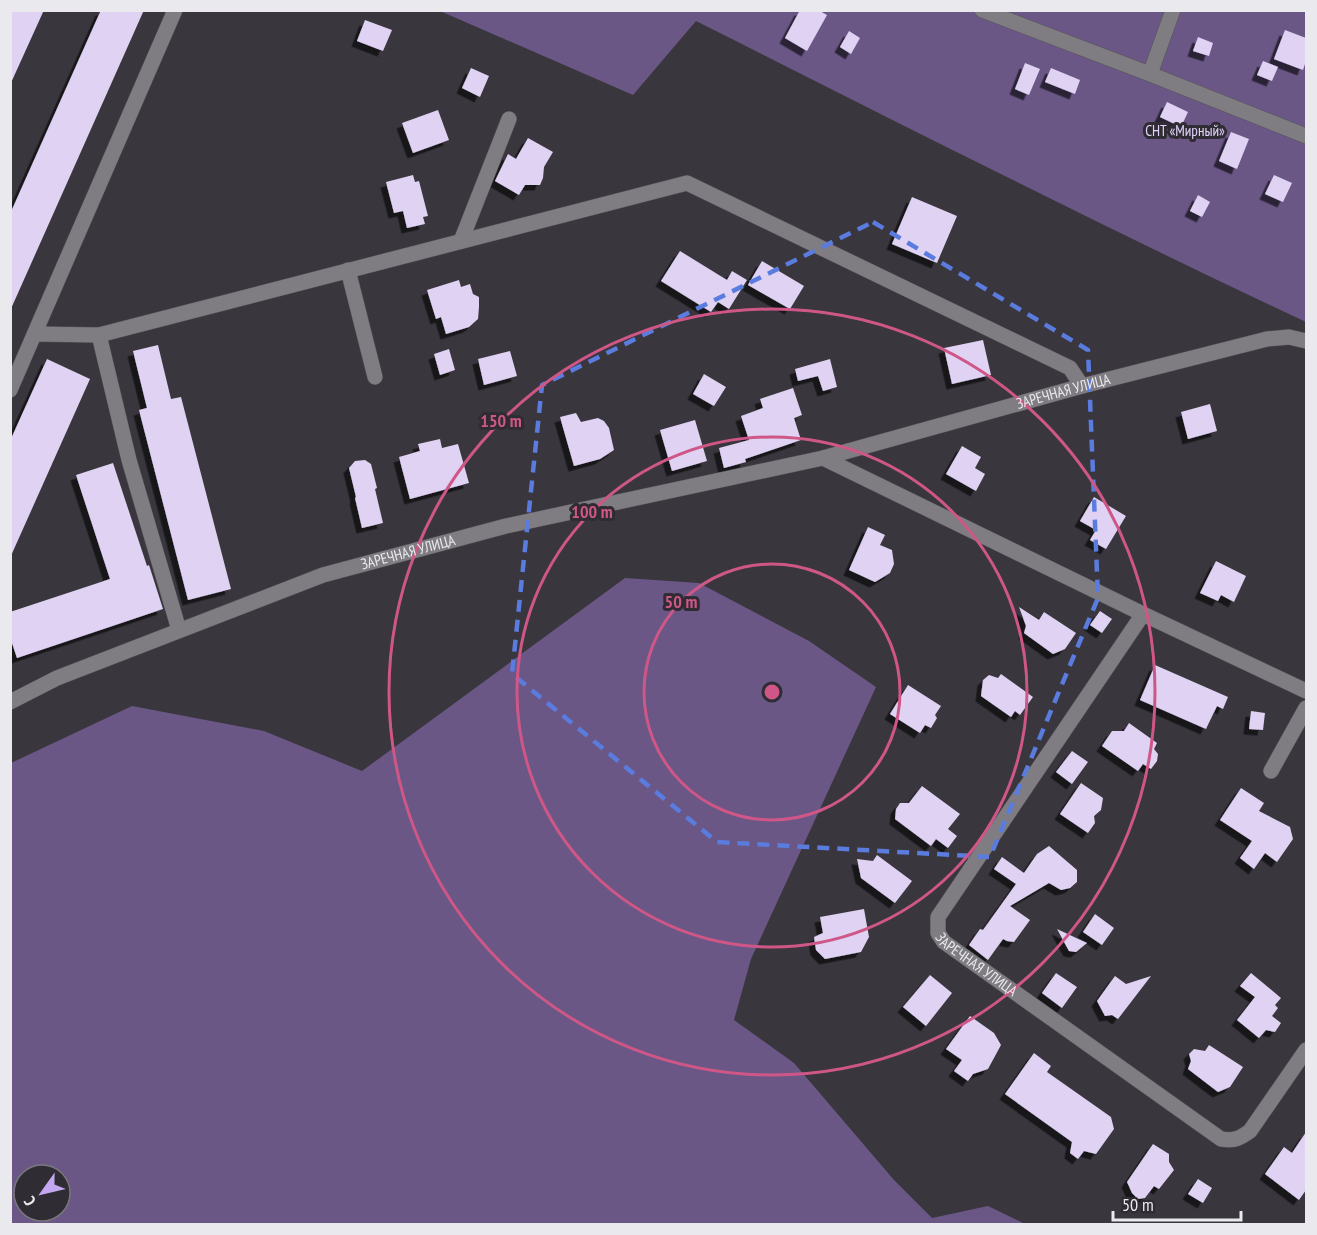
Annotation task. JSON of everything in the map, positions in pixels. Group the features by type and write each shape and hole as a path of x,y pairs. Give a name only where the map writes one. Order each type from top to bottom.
{"street":[{"path":"10,390 175,10"},
{"path":"982,10 1306,136"},
{"path":"1150,74 1173,10"},
{"path":"461,241 509,118"},
{"path":"35,334 99,335 687,183 1070,368 1082,386"},
{"path":"348,270 375,377"},
{"path":"99,335 129,460 179,630"},
{"name":"ЗАРЕЧНАЯ УЛИЦА","path":"10,702 57,678 323,575 506,526 823,458 1082,386 1267,339 1289,337 1306,341"},
{"path":"823,458 1306,691"},
{"name":"ЗАРЕЧНАЯ УЛИЦА","path":"1143,614 938,917 938,933 944,942 1221,1139 1230,1141 1250,1131 1306,1050"},
{"path":"1271,771 1306,708"}],"highlighted area":[{"path":"873,222 1088,350 1098,598 990,857 717,842 512,674 542,385"}],"green space":[{"name":"СНТ «Мирный»","path":"440,11 1306,11 1306,322 924,136 696,21 633,95"},
{"path":"625,578 699,583 809,641 876,687 751,959 734,1020 794,1063 894,1180 932,1218 988,1206 1025,1224 11,1224 11,763 132,706 264,731 362,771"}],"building":[{"path":"10,10 44,10 10,85"},
{"path":"101,10 144,10 10,311 10,214"},
{"path":"800,10 818,10 827,15 807,51 785,38"},
{"path":"365,20 392,30 383,51 357,41"},
{"path":"1285,30 1306,38 1306,61 1303,70 1274,59"},
{"path":"849,31 860,38 851,54 840,47"},
{"path":"1198,37 1213,43 1209,56 1193,51"},
{"path":"1263,61 1278,67 1272,81 1257,75"},
{"path":"1025,63 1040,69 1029,95 1015,89"},
{"path":"471,68 489,76 480,97 462,88"},
{"path":"1051,68 1080,80 1075,94 1045,82"},
{"path":"1167,102 1188,112 1181,127 1160,117"},
{"path":"438,110 449,140 413,153 402,123"},
{"path":"1231,132 1249,139 1237,169 1219,161"},
{"path":"528,138 553,152 544,167 540,185 525,185 519,195 495,181 508,154 516,159"},
{"path":"413,175 415,182 419,181 428,216 423,217 425,224 407,228 403,211 394,213 386,182"},
{"path":"1274,175 1292,183 1283,202 1265,194"},
{"path":"1198,195 1210,202 1202,217 1190,211"},
{"path":"912,197 957,216 937,263 892,244"},
{"path":"680,251 727,280 732,271 747,280 729,309 718,302 711,312 661,281"},
{"path":"762,261 804,286 790,309 748,285"},
{"path":"459,280 461,287 470,284 473,294 479,297 478,319 469,327 446,334 441,317 436,319 427,290"},
{"path":"983,340 991,375 952,384 944,348"},
{"path":"158,345 171,399 181,397 231,589 188,600 139,410 147,408 133,351"},
{"path":"449,349 455,370 440,375 434,354"},
{"path":"510,351 517,376 484,385 478,359"},
{"path":"47,359 90,379 10,558 10,441"},
{"path":"830,359 837,387 823,391 818,376 798,381 795,369"},
{"path":"704,374 726,387 714,406 693,394"},
{"path":"793,388 802,415 794,418 801,440 745,459 746,462 724,468 719,448 749,440 741,416 763,408 760,399"},
{"path":"1210,404 1217,431 1188,439 1181,412"},
{"path":"576,413 581,422 598,418 604,421 609,428 614,450 600,459 574,466 560,417"},
{"path":"695,420 707,461 672,471 660,430"},
{"path":"440,439 442,448 458,444 469,483 410,499 399,457 420,451 418,444"},
{"path":"962,446 981,457 975,468 985,474 976,491 946,474"},
{"path":"365,460 371,464 383,523 362,528 349,468 355,461"},
{"path":"113,463 163,609 17,658 10,637 10,612 110,579 76,475"},
{"path":"1094,497 1126,516 1106,549 1090,540 1096,530 1080,521"},
{"path":"868,527 885,535 880,545 892,550 894,564 890,573 875,582 849,570"},
{"path":"1216,561 1246,576 1234,602 1221,595 1218,601 1200,593"},
{"path":"1019,607 1039,620 1044,612 1076,633 1065,649 1053,654 1024,633 1026,626"},
{"path":"1100,611 1112,619 1102,633 1090,625"},
{"path":"1155,665 1228,697 1223,709 1217,706 1206,729 1140,700"},
{"path":"1001,674 1033,697 1020,715 1015,711 1011,717 981,696 983,680 989,675 998,678"},
{"path":"908,685 941,706 931,728 925,725 920,733 890,714"},
{"path":"1251,711 1265,713 1263,730 1249,729"},
{"path":"1129,723 1157,743 1154,749 1158,754 1157,761 1151,769 1143,764 1138,771 1102,746 1112,731 1124,731"},
{"path":"1072,751 1088,762 1072,784 1056,772"},
{"path":"1081,783 1103,798 1101,810 1094,816 1095,823 1088,833 1060,814"},
{"path":"922,786 960,814 948,829 957,836 948,848 936,839 931,846 895,819 896,809 900,803 909,803"},
{"path":"1241,788 1264,803 1259,811 1290,827 1293,839 1277,862 1265,853 1254,869 1240,858 1252,841 1220,820"},
{"path":"1049,846 1077,870 1077,882 1070,888 1061,890 1049,883 1010,906 1030,920 1014,942 1003,939 988,960 969,945 980,929 983,930 1016,884 994,869 1002,857 1024,873 1037,854"},
{"path":"877,855 912,881 895,903 861,878 857,859 873,861"},
{"path":"864,909 869,937 861,952 825,959 816,950 814,937 823,933 820,917"},
{"path":"1095,914 1114,928 1102,945 1083,932"},
{"path":"1057,929 1087,943 1076,952 1069,951"},
{"path":"1056,973 1077,987 1062,1008 1042,993"},
{"path":"1251,973 1281,998 1275,1005 1278,1008 1272,1016 1281,1023 1275,1032 1266,1030 1259,1038 1237,1020 1255,997 1240,986"},
{"path":"930,975 952,993 926,1026 903,1007"},
{"path":"1115,976 1126,984 1151,976 1118,1019 1112,1015 1105,1016 1097,1001"},
{"path":"970,1016 994,1033 1001,1045 988,1069 973,1074 968,1081 954,1071 962,1060 946,1049"},
{"path":"1209,1045 1243,1067 1230,1087 1218,1092 1188,1069 1191,1061 1189,1054 1194,1049 1205,1051"},
{"path":"1034,1053 1051,1066 1047,1072 1111,1117 1114,1129 1096,1154 1084,1151 1078,1159 1070,1153 1072,1142 1005,1094"},
{"path":"1306,1132 1306,1190 1299,1200 1265,1174 1284,1147 1292,1153"},
{"path":"1153,1144 1169,1154 1169,1162 1174,1170 1159,1189 1154,1186 1145,1198 1138,1199 1127,1182"},
{"path":"1198,1179 1212,1188 1203,1203 1188,1194"}]}
